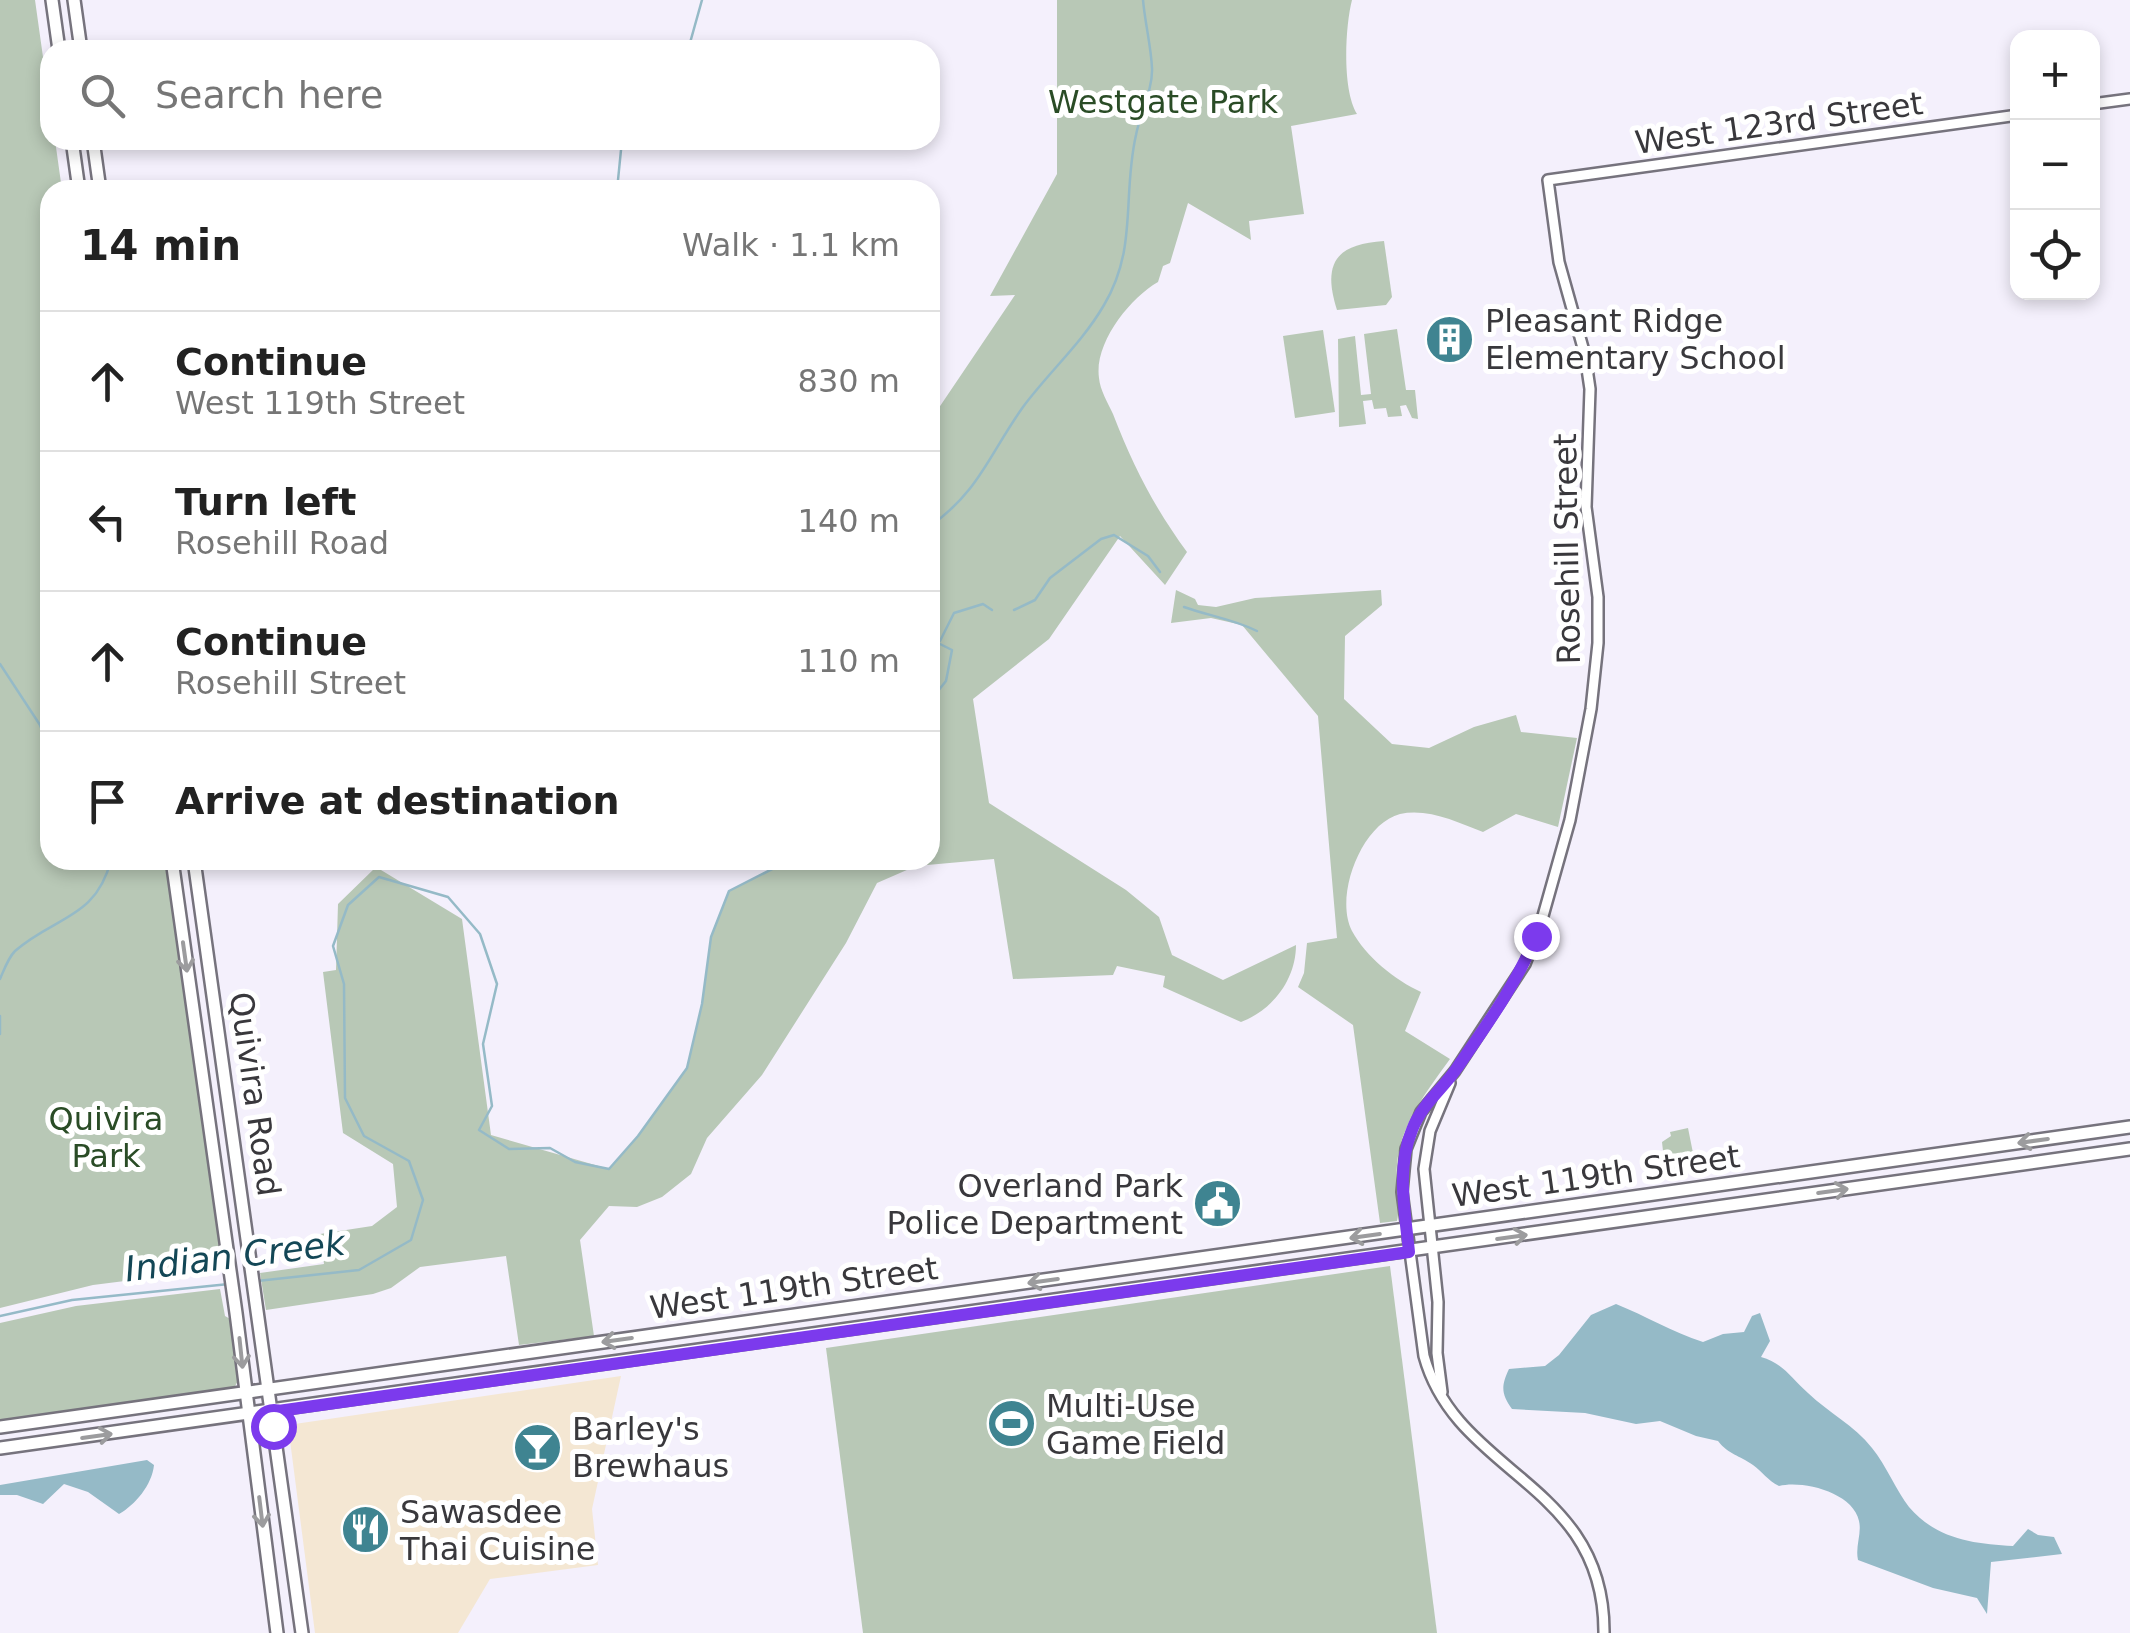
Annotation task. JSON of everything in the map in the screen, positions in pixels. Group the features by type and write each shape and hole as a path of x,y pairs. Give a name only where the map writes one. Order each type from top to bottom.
{"main road":[{"path":"52,0 58,40"},
{"path":"74,0 80,40"},
{"path":"73,150 77,180"},
{"path":"94,150 99,180"},
{"name":"Quivira Road","path":"173,870 277,1633"},
{"name":"Quivira Road","path":"195,870 302,1633"},
{"name":"West 119th Street","path":"0,1427 2130,1128"},
{"name":"West 119th Street","path":"0,1448 2130,1149"}],"street":[{"path":"2100,103 2130,99"},
{"name":"West 123rd Street","path":"1548,180 2010,116"},
{"name":"Rosehill Street","path":"1455,1071 1525,964 1542,923 1570,820 1598,643 1598,597 1586,507 1590,388 1559,262 1548,180"},
{"path":"1443,1396 1437,1353 1438,1302 1424,1186 1426,1150 1455,1071"},
{"path":"1455,1071 1421,1112 1412,1130 1403,1170 1409,1252 1424,1356 1430,1377 1466,1429 1564,1516 1597,1576 1604,1633"}],"shaded area":[{"path":"621,1376 592,1509 598,1565 490,1579 458,1633 315,1633 288,1425"}],"green space":[{"name":"Quivira Park","path":"0,0 35,0 41,40 40,150 56,150 61,180 40,180 40,870 173,870 228,1268 93,1285 0,1308"},
{"name":"Westgate Park","path":"1057,0 1352,0 1346,58 1349,90 1357,114 1291,126 1304,214 1249,221 1251,240 1188,203 1170,263 1163,266 1158,282 1126,310 1102,350 1099,378 1103,392 1145,486 1187,552 1165,585 1120,536 1049,639 973,699 989,803 1126,890 1159,917 1172,955 1223,980 1296,945 1292,970 1280,992 1263,1010 1241,1022 1163,987 1165,976 1117,966 1113,975 1013,979 994,859 940,864 940,406 1015,295 990,296 1057,174"},
{"path":"1384,241 1392,297 1386,305 1337,310 1331,280 1337,259 1354,246"},
{"path":"1397,329 1406,390 1415,390 1418,419 1412,418 1406,405 1400,406 1402,416 1388,417 1386,408 1374,409 1372,400 1363,401 1366,424 1339,427 1338,339 1355,336 1361,395 1371,394 1364,334"},
{"path":"1323,330 1335,412 1295,418 1283,336"},
{"path":"1176,590 1195,599 1198,605 1216,607 1255,598 1381,590 1382,605 1345,636 1344,699 1392,744 1429,748 1474,727 1516,715 1521,732 1577,738 1558,827 1516,814 1483,832 1432,814 1400,814 1374,832 1355,864 1346,900 1352,931 1382,967 1421,992 1405,1031 1450,1059 1403,1136 1397,1165 1397,1221 1380,1223 1353,1025 1298,987 1304,973 1307,943 1337,938 1318,716 1242,625 1211,618 1171,623"},
{"name":"Westgate Park","path":"373,870 381,870 462,919 491,1135 609,1169 687,1068 702,1004 711,937 729,891 770,870 907,870 877,883 846,943 762,1075 707,1138 691,1174 662,1197 637,1207 609,1206 580,1240 594,1336 519,1345 506,1256 420,1267 391,1288 373,1294 266,1310 260,1273 324,1264 320,1234 372,1226 397,1207 393,1164 343,1133 323,972 336,970 338,904"},
{"path":"1688,1128 1695,1163 1672,1171 1671,1166 1660,1168 1657,1153 1663,1151 1662,1142 1671,1136 1670,1132"},
{"path":"1390,1266 1437,1633 863,1633 826,1348"},
{"path":"220,1289 225,1316 232,1320 239,1379 234,1388 0,1422 0,1323 76,1306"}],"water":[{"path":"1616,1304 1703,1342 1723,1334 1744,1332 1752,1316 1760,1313 1770,1341 1761,1357 1781,1367 1865,1440 1920,1518 1956,1538 1998,1545 2013,1546 2028,1529 2054,1537 2062,1554 1991,1562 1987,1614 1977,1598 1933,1588 1858,1560 1859,1521 1847,1502 1813,1487 1779,1486 1718,1441 1660,1421 1636,1424 1585,1413 1512,1409 1503,1390 1509,1369 1545,1366 1559,1355 1591,1315"},
{"path":"147,1460 154,1465 146,1487 119,1514 88,1492 64,1484 43,1504 17,1495 0,1495 0,1485"}],"waterway":[{"path":"691,40 702,0"},
{"name":"Indian Creek","path":"940,518 972,486 1023,407 1076,345 1115,284 1125,242 1132,157 1152,76 1143,0"},
{"path":"618,180 621,150"},
{"path":"1014,610 1035,600 1050,578 1101,539 1114,535 1148,556 1160,572"},
{"path":"940,641 954,613 983,604 992,610"},
{"path":"1184,607 1257,631"},
{"name":"Indian Creek","path":"940,644 952,650 946,681 940,688"},
{"path":"0,664 40,725"},
{"path":"0,979 15,951 85,905 107,870"},
{"name":"Indian Creek","path":"257,1281 359,1270 411,1240 423,1200 409,1161 364,1136 345,1098 344,984 333,946 348,905 379,877 448,897 480,934 497,984 483,1044 492,1106 479,1130 509,1149 550,1148 575,1162 609,1169 687,1068 702,1004 711,937 729,891 770,870"},
{"path":"0,1016 0,1034"},
{"name":"Indian Creek","path":"0,1316 72,1300 229,1284"}],"place":[{"name":"Pleasant Ridge Elementary School","path":"1450,339"},
{"name":"Overland Park Police Department","path":"1218,1204"},
{"name":"Multi-Use Game Field","path":"1011,1424"},
{"name":"Barley's Brewhaus","path":"537,1447"},
{"name":"Sawasdee Thai Cuisine","path":"365,1530"}],"route":[{"path":"273,1426 271,1412 1409,1252 1402,1192 1412,1130 1525,964 1536,936"}]}
